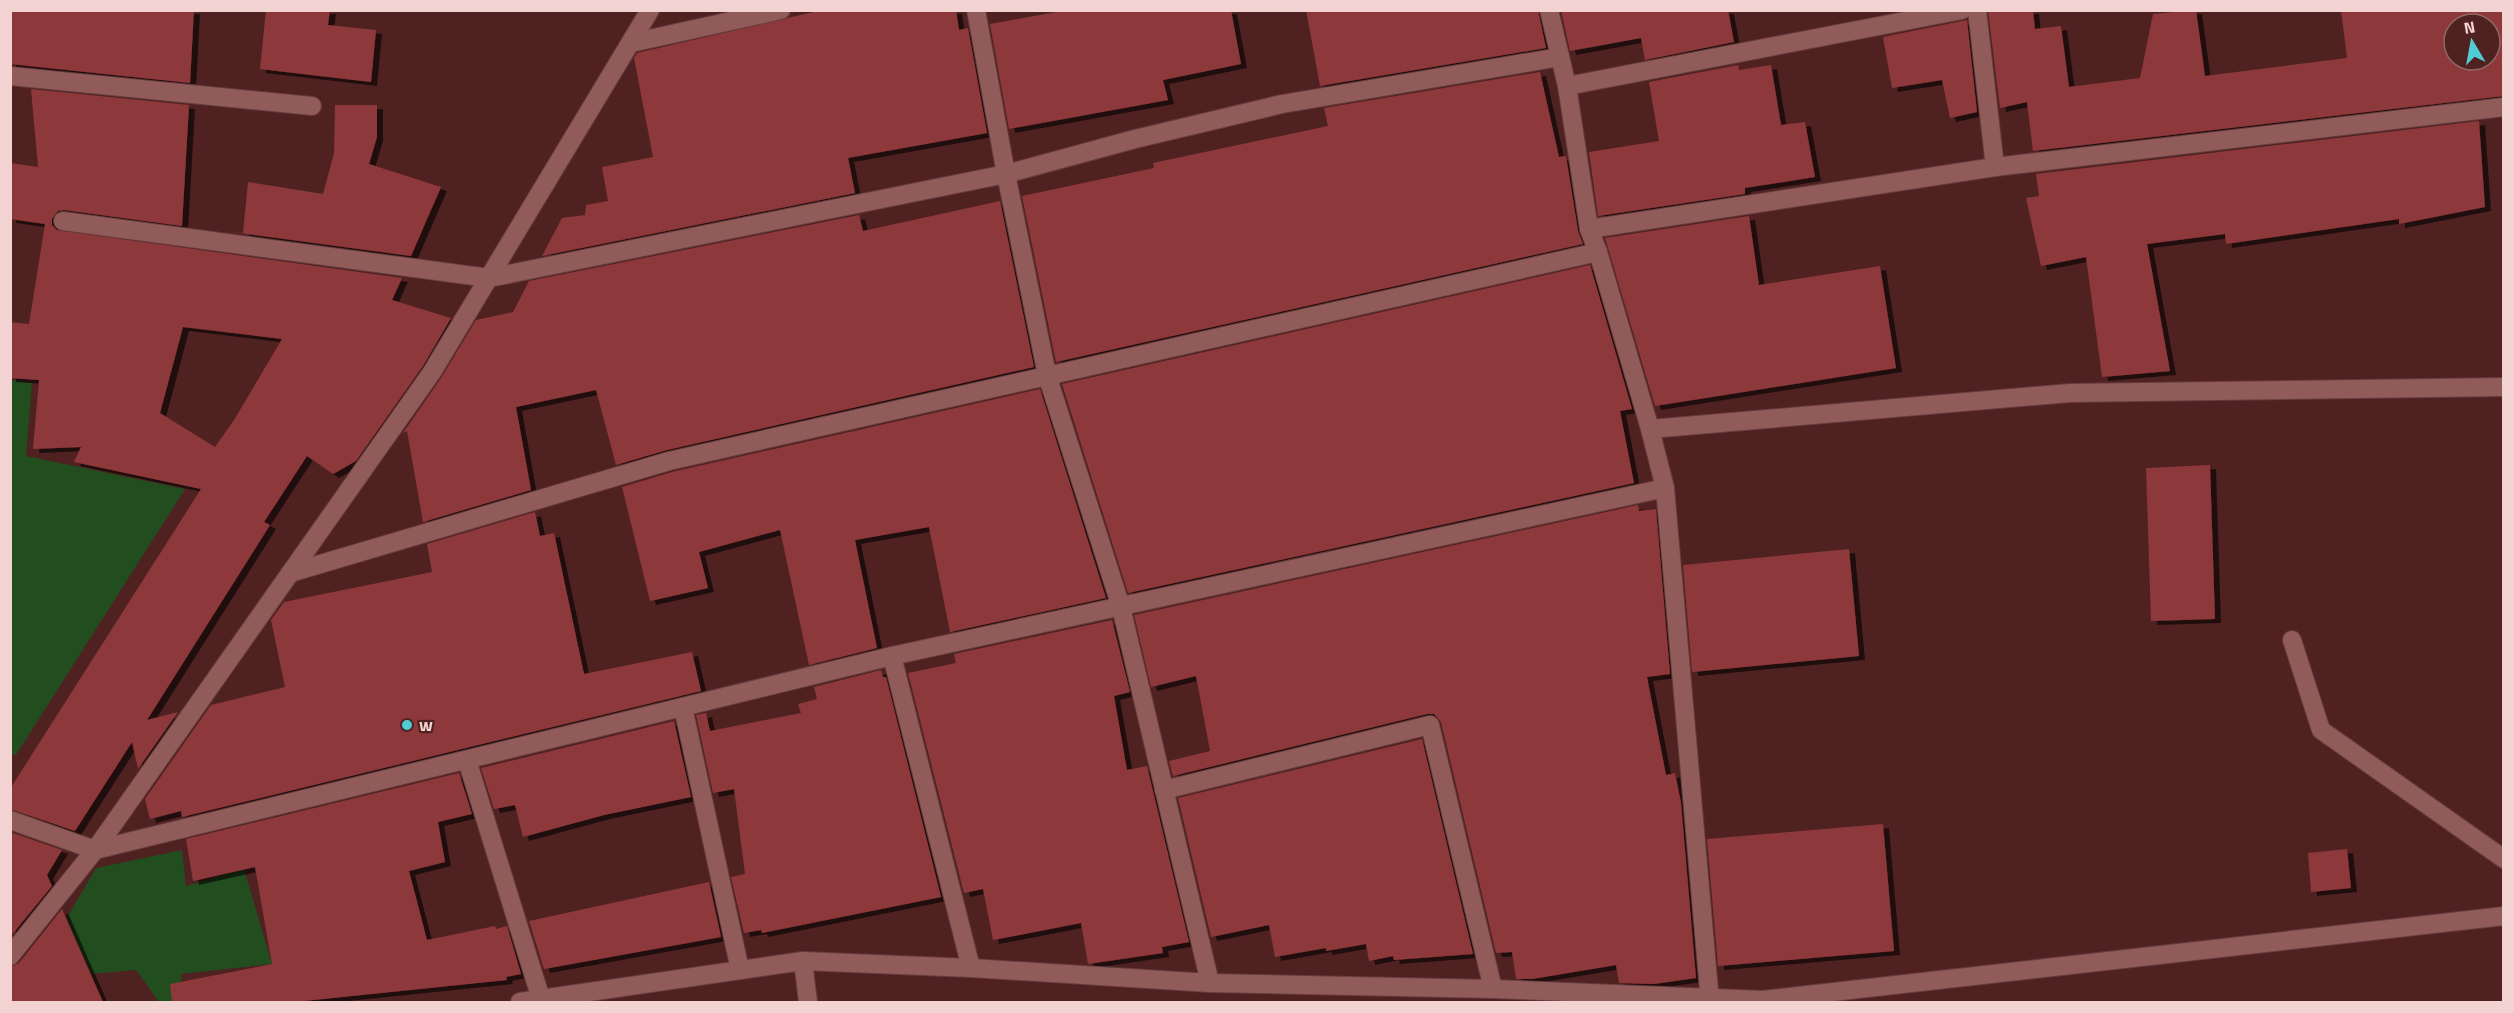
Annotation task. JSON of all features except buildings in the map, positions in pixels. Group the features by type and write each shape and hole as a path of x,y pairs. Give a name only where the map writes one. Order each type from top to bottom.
{"street":[{"path":"10,956 96,850 432,372 650,10"},
{"path":"631,42 781,10"},
{"path":"976,10 1006,174 1047,375 1121,607 1210,983"},
{"path":"1549,10 1567,86 1589,229 1598,252 1650,429 1665,488 1710,1000"},
{"path":"1567,86 1962,10"},
{"path":"1977,10 1995,167"},
{"path":"63,221 489,278 1006,174 1135,139 1282,104 1560,57"},
{"path":"10,76 312,106"},
{"path":"1589,229 1995,167 2504,107"},
{"path":"290,573 669,461 1598,252"},
{"path":"1650,429 2070,393 2504,387"},
{"path":"10,820 96,850 892,656 1665,488"},
{"path":"2292,640 2321,730 2504,859"},
{"path":"892,656 971,968"},
{"path":"683,707 740,970"},
{"path":"1164,790 1430,725 1493,990"},
{"path":"467,760 541,999"},
{"path":"520,1002 803,961 971,968 1210,983 1762,1000 2504,916"},
{"path":"803,961 808,1002"}],"green space":[{"path":"11,380 32,383 26,456 185,489 16,755 10,754"},
{"path":"182,850 186,886 244,869 272,964 181,974 184,1002 159,1002 136,970 91,974 66,919 96,868"}],"place":[{"name":"w","path":"407,725"}]}
